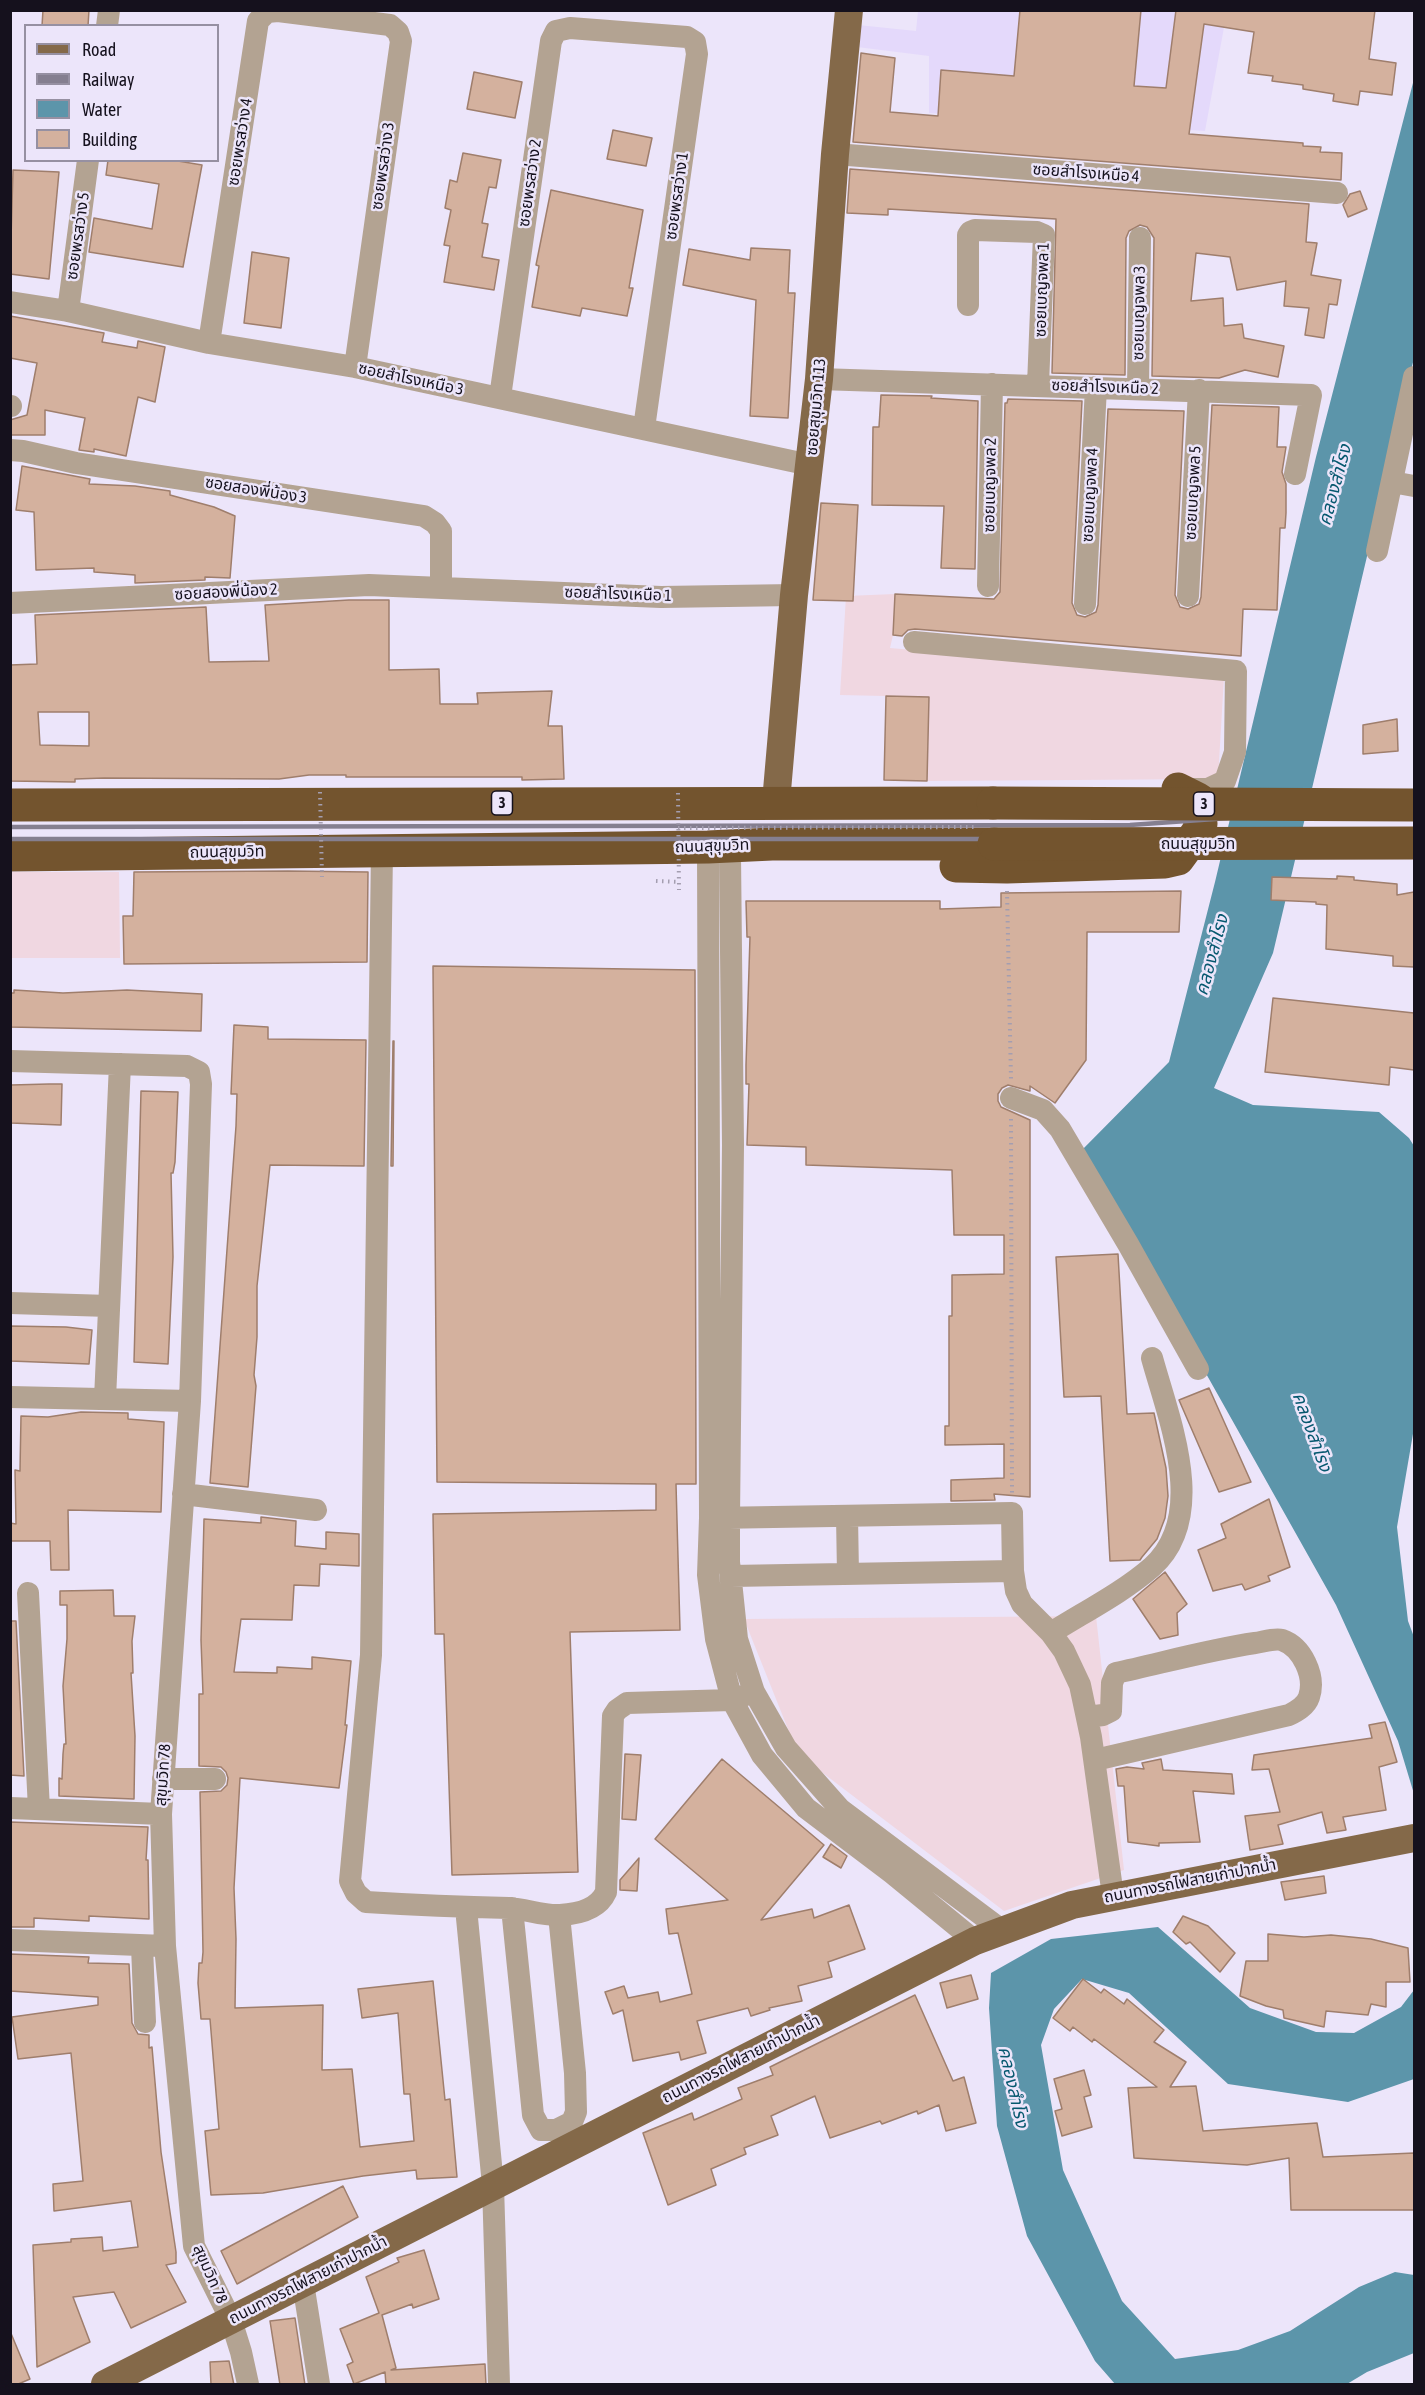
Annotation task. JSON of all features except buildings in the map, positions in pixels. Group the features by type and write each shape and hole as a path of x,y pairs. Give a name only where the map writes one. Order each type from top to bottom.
{"highway":[{"path":"776,802 813,792 1181,789 1198,799 1201,824 1178,859 1166,862 1001,855"},
{"path":"1414,798 1410,801 1407,846 1414,851"},
{"name":"3","path":"10,805 776,802 1414,805"},
{"name":"ถนนสุขุมวิท","path":"10,855 382,850 719,851 772,844 1001,855 1414,843"}],"main road":[{"name":"ซอยสุขุมวิท 113","path":"776,802 794,595 819,379 834,154 849,10"},
{"name":"ถนนทางรถไฟสายเก่าปากน้ำ","path":"105,2385 141,2375 231,2320 975,1941 1072,1905 1414,1838"}],"street":[{"name":"ซอยพรสว่าง 4","path":"209,343 258,21 267,12 278,11 334,18"},
{"name":"ซอยพรสว่าง 3","path":"334,18 390,25 398,32 401,41 355,367"},
{"name":"ซอยพรสว่าง 2","path":"500,397 550,41 556,31 570,28 618,32"},
{"name":"ซอยพรสว่าง 1","path":"618,32 687,38 695,42 697,54 644,428"},
{"name":"ซอยสำโรงเหนือ 4","path":"834,154 1337,193"},
{"name":"ซอยพรสว่าง 5","path":"68,311 88,162"},
{"name":"ซอยเบญจพล 1","path":"968,305 968,235 970,231 1037,232 1044,235 1038,385"},
{"name":"ซอยเบญจพล 3","path":"1138,388 1140,238"},
{"name":"ซอยสำโรงเหนือ 3","path":"10,302 68,311 209,343 355,367 810,465"},
{"path":"1377,551 1414,377"},
{"name":"ซอยสำโรงเหนือ 2","path":"819,379 1311,395 1294,474"},
{"name":"ซอยเบญจพล 2","path":"988,586 992,384"},
{"name":"ซอยเบญจพล 4","path":"1085,604 1096,387"},
{"name":"ซอยเบญจพล 5","path":"1188,596 1199,390"},
{"name":"ซอยสองพี่น้อง 3","path":"10,450 76,463 424,516 435,523 441,531 441,587"},
{"path":"1392,482 1414,486"},
{"name":"ซอยสองพี่น้อง 2","path":"10,603 369,585 441,587"},
{"name":"ซอยสำโรงเหนือ 1","path":"441,587 661,597 794,595"},
{"path":"914,642 1236,671 1235,752 1225,781 1208,789 1181,789"},
{"path":"382,850 371,1655 350,1881 356,1893 366,1902 466,1908 512,1908 559,1915 590,1910 602,1902 606,1892 613,1716 617,1710 627,1704 732,1700 754,1692"},
{"path":"719,851 719,1517 708,1575 716,1640 732,1700 762,1755 806,1808 844,1824 1003,1931"},
{"path":"10,1062 120,1064 105,1399"},
{"name":"สุขุมวิท 78","path":"120,1064 187,1066 199,1072 201,1084 190,1401 161,1814 165,1946 194,2246 231,2320 248,2385"},
{"path":"1011,1098 1043,1110 1060,1130 1123,1235 1198,1369"},
{"path":"10,1303 109,1306"},
{"path":"1051,1633 1136,1580 1152,1567 1170,1545 1177,1529 1181,1510 1181,1485 1176,1445 1152,1358"},
{"path":"10,1397 190,1401"},
{"path":"183,1494 316,1510"},
{"path":"719,1517 1012,1514 1013,1571 1016,1591 1022,1604 1051,1633 1064,1651 1080,1686 1095,1760 1113,1896"},
{"path":"848,1516 848,1574"},
{"path":"719,1517 731,1576 737,1639 754,1692 786,1748 840,1809 844,1824 975,1941"},
{"path":"731,1576 1013,1571"},
{"path":"27,1593 39,1809"},
{"path":"1087,1717 1110,1711 1112,1683 1116,1673 1230,1647 1279,1639 1296,1647 1304,1659 1310,1678 1309,1697 1303,1706 1289,1715 1095,1760"},
{"path":"163,1779 215,1779"},
{"path":"10,1808 161,1814"},
{"path":"466,1908 493,2185 499,2385"},
{"path":"512,1908 533,2115 541,2130 555,2130 572,2122 576,2112 575,2073 559,1915"},
{"path":"10,1940 165,1946"},
{"path":"142,1946 145,2022"},
{"path":"303,2283 319,2385"}],"path":[{"path":"320,792 322,877"},
{"path":"678,793 679,890"},
{"path":"1001,855 1011,1098 1012,1514"},
{"path":"656,882 679,882"}],"shaded area":[{"path":"918,11 1227,11 1205,131 929,113 929,56 857,47 858,25 916,31"},
{"path":"895,594 890,648 1224,677 1218,779 927,781 929,697 840,695 846,596"},
{"path":"11,872 119,872 120,958 11,958"},
{"path":"1096,1616 1124,1870 1004,1911 798,1754 744,1619"}],"water":[{"name":"คลองสำโรง","path":"1414,79 1414,358 1273,953 1214,1088 1253,1105 1379,1112 1409,1138 1414,1146 1414,1428 1397,1527 1408,1621 1414,1637 1414,1794 1398,1741 1336,1605 1081,1151 1169,1062 1215,882 1316,457"},
{"name":"คลองสำโรง","path":"1158,1927 1250,2008 1316,2032 1354,2033 1401,2007 1414,1990 1414,2079 1348,2102 1228,2084 1129,1993 1082,1979 1054,2009 1041,2045 1063,2170 1122,2301 1175,2359 1238,2350 1290,2331 1359,2287 1395,2272 1414,2275 1414,2353 1367,2372 1347,2384 1115,2384 1095,2361 1027,2236 997,2126 989,2008 991,1973 1051,1939"}],"railway":[{"path":"10,827 1130,825 1414,805"},
{"path":"10,839 1024,839 1192,842 1414,856"}]}
